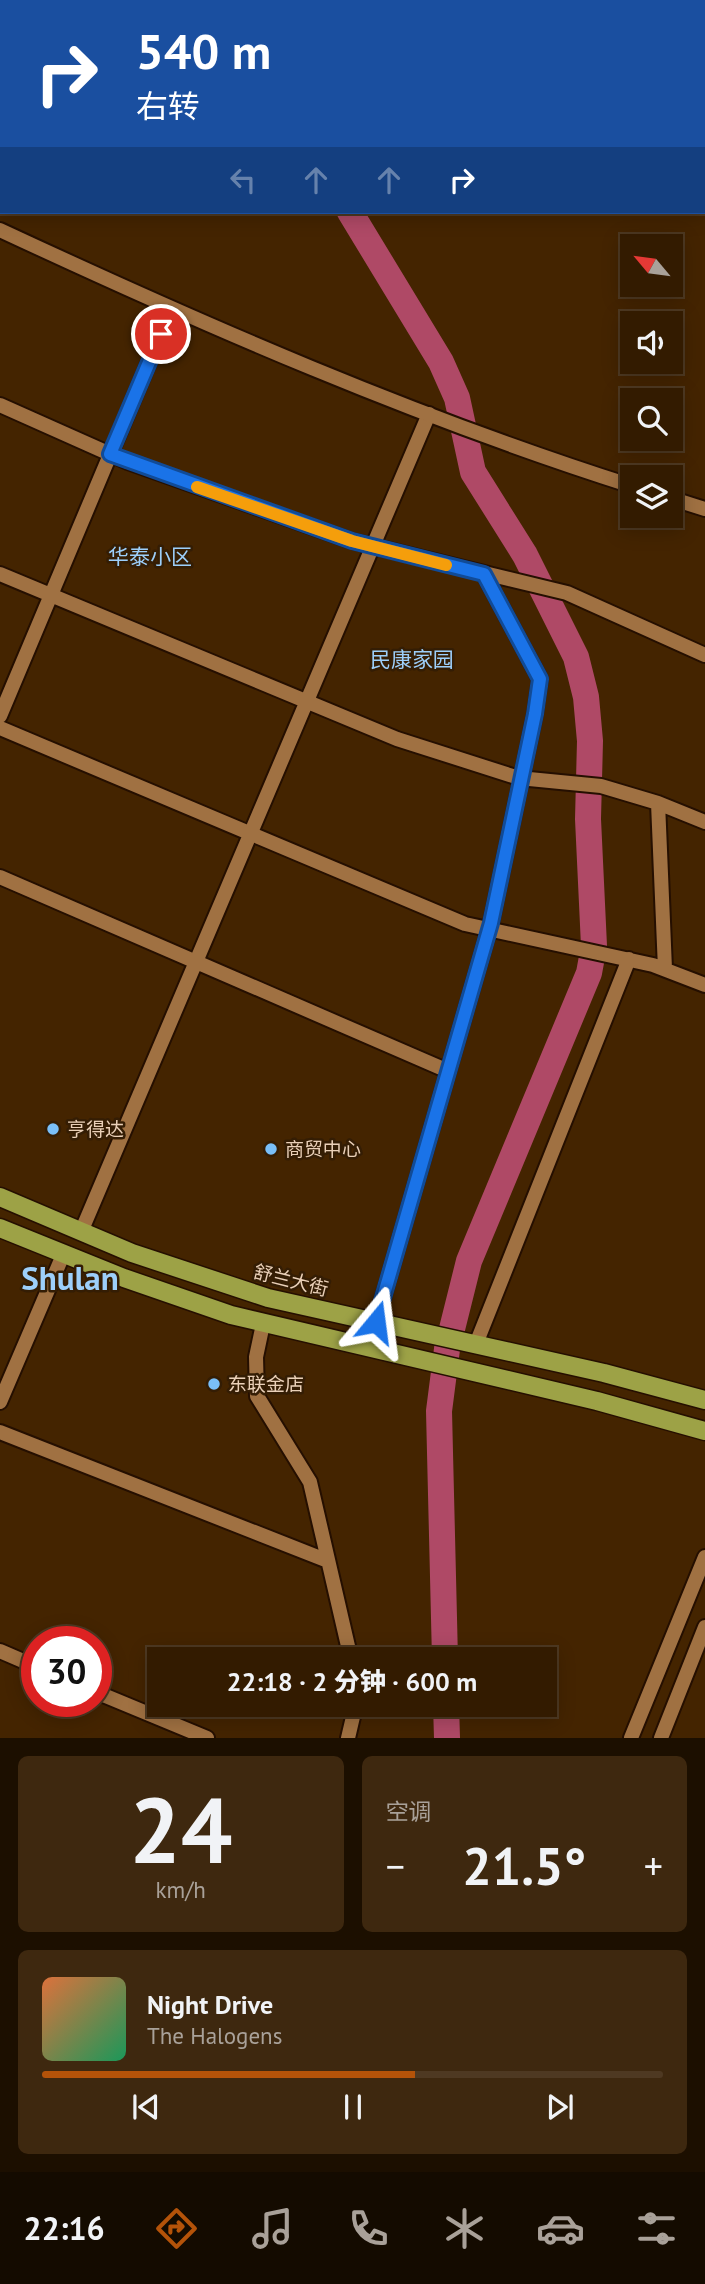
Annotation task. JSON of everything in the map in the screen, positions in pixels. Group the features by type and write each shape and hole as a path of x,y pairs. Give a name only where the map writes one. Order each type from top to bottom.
{"main road":[{"name":"舒兰大街","path":"0,1197 132,1253 268,1298 475,1344 705,1400"},
{"path":"0,1228 63,1255 263,1324 473,1372 705,1431"}],"street":[{"path":"0,230 171,310 529,453 620,482"},
{"path":"0,716 171,310"},
{"path":"0,405 110,454 373,547 567,593 705,655"},
{"path":"81,1232 429,414"},
{"path":"683,502 705,509"},
{"path":"0,574 397,739 521,778 601,786 658,803 705,822"},
{"path":"376,1322 489,930 540,679 487,575"},
{"path":"0,728 465,925 627,959 665,969 705,985"},
{"path":"658,803 665,969"},
{"path":"0,877 448,1071"},
{"path":"475,1344 627,959"},
{"path":"0,1402 63,1255"},
{"path":"263,1324 256,1357 257,1396 281,1430 310,1482 348,1647"},
{"path":"0,1432 328,1561"},
{"path":"631,1738 705,1558"},
{"path":"661,1738 705,1627"},
{"path":"0,1651 21,1660"},
{"path":"112,1699 207,1738"},
{"path":"348,1738 353,1717"}],"waterway":[{"path":"351,214 441,362 457,398 473,472 525,555 576,657 586,697 590,741 588,819 594,946 589,973 469,1261 447,1349 439,1411 445,1647"},
{"path":"446,1717 447,1738"}],"slow traffic":[{"path":"197,487 352,541 446,565"}],"place":[{"name":"亨得达","path":"53,1129"},
{"name":"商贸中心","path":"271,1149"},
{"name":"东联金店","path":"214,1384"}],"district":[{"name":"华泰小区","path":"150,557"},
{"name":"民康家园","path":"412,660"},
{"name":"Shulan","path":"70,1278"}],"route":[{"path":"161,334 110,454 352,541 484,574 540,679 491,923 376,1322"}]}
